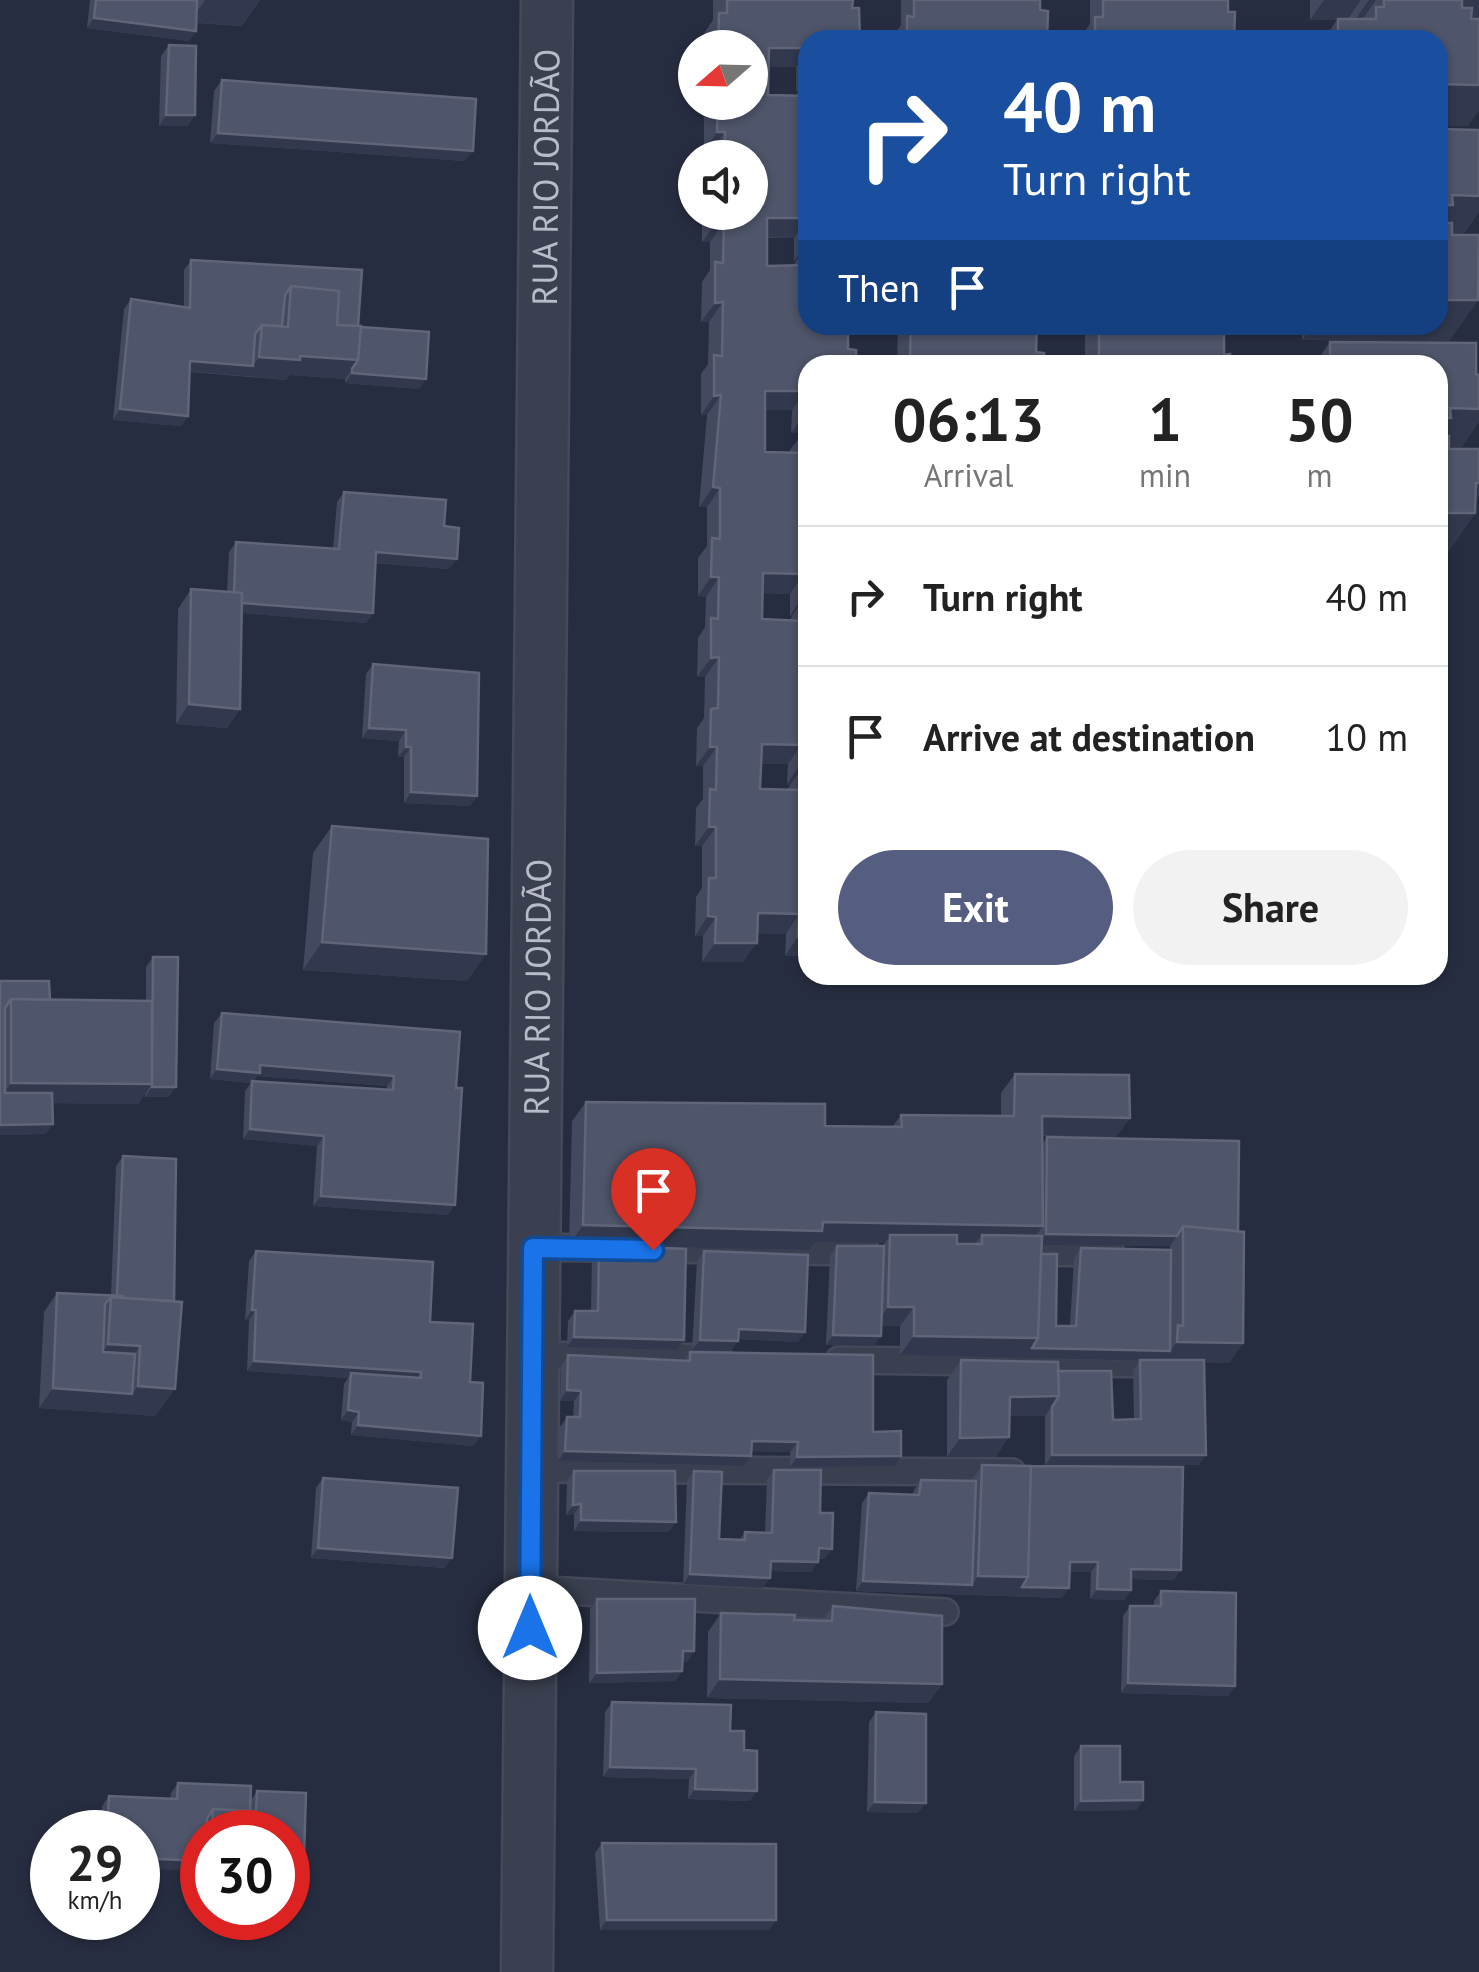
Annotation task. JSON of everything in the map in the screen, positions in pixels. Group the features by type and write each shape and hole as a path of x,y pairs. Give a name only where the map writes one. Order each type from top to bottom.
{"street":[{"name":"RUA RIO JORDÃO","path":"526,1972 547,0"}],"lane":[{"path":"533,1248 888,1252"},
{"path":"984,1252 1137,1253"},
{"path":"532,1355 746,1358"},
{"path":"804,1359 1174,1364"},
{"path":"531,1469 1036,1472"},
{"path":"530,1590 945,1612"}],"building":[{"path":"96,0 197,0 196,31 94,18"},
{"path":"727,0 853,0 852,8 859,8 860,30 798,30 798,48 769,48 768,95 768,30 719,30 719,13 727,13"},
{"path":"914,0 1040,0 1040,10 1048,11 1047,30 907,30 907,16 914,17"},
{"path":"1103,0 1228,0 1228,12 1235,12 1234,30 1095,30 1095,17 1103,17"},
{"path":"1384,0 1462,0 1462,8 1472,8 1471,19 1479,19 1479,85 1448,84 1448,30 1338,30 1338,19 1376,19 1376,7 1384,7"},
{"path":"169,45 196,46 195,115 166,115"},
{"path":"222,80 476,99 473,151 218,133"},
{"path":"768,95 798,96 798,218 768,218 768,140 725,140 725,132 717,132 717,120 768,120"},
{"path":"1448,129 1479,130 1479,196 1452,195 1453,205 1448,205"},
{"path":"1448,223 1452,223 1452,235 1479,235 1478,300 1448,300"},
{"path":"724,230 767,230 767,266 798,265 798,335 848,335 848,349 856,350 856,355 798,355 798,391 765,391 765,452 798,453 798,574 763,573 762,619 798,621 798,745 762,744 760,789 798,790 798,914 758,913 757,943 715,943 716,917 708,916 709,878 716,878 716,827 709,827 710,789 716,790 717,747 710,747 711,709 718,708 719,657 711,658 711,618 718,619 719,577 711,577 712,538 720,539 720,488 713,487 721,395 714,396 714,355 722,356 723,302 715,303 715,262 723,263"},
{"path":"191,260 362,270 358,326 337,325 339,291 291,286 285,295 282,326 262,325 255,334 253,366 190,361 188,416 120,409 131,299 190,308"},
{"path":"291,286 339,291 337,325 361,326 358,360 259,357 262,325 288,327"},
{"path":"361,327 429,332 426,379 352,373 358,360"},
{"path":"911,335 1037,335 1036,352 1044,353 1044,355 910,355"},
{"path":"1099,335 1224,335 1224,355 1099,355"},
{"path":"1330,342 1476,343 1479,409 1450,408 1448,418 1448,355 1330,355"},
{"path":"1448,436 1449,449 1479,449 1475,513 1448,513"},
{"path":"344,492 446,500 444,526 459,528 457,559 376,552 373,613 242,603 242,593 234,592 236,542 339,549"},
{"path":"191,589 242,593 240,709 189,704"},
{"path":"373,664 479,673 477,796 411,792 411,747 406,747 406,730 369,728"},
{"path":"332,826 488,839 486,954 322,942"},
{"path":"153,957 178,957 176,1087 152,1087"},
{"path":"0,981 49,981 50,1000 11,999 5,1008 5,1093 52,1093 53,1124 0,1125"},
{"path":"11,999 152,1001 152,1084 11,1083"},
{"path":"222,1013 460,1032 456,1088 462,1088 455,1205 321,1196 324,1136 250,1129 252,1081 393,1090 394,1076 260,1065 260,1073 217,1069"},
{"path":"1015,1074 1129,1075 1130,1118 1042,1116 1043,1226 823,1222 822,1231 583,1225 586,1102 825,1104 825,1126 902,1127 901,1115 1014,1116"},
{"path":"1047,1137 1239,1141 1238,1231 1183,1226 1177,1236 1046,1234"},
{"path":"123,1156 176,1159 174,1301 117,1296"},
{"path":"1183,1226 1244,1232 1243,1343 1177,1342 1178,1325 1183,1326"},
{"path":"890,1235 957,1235 957,1244 982,1244 982,1235 1042,1236 1038,1338 914,1336 914,1307 888,1307"},
{"path":"599,1245 686,1249 684,1340 574,1337 575,1311 598,1311"},
{"path":"837,1246 884,1246 881,1336 833,1335"},
{"path":"1081,1248 1171,1250 1170,1351 1032,1348 1038,1338 1041,1254 1057,1254 1056,1326 1076,1326"},
{"path":"256,1251 433,1262 430,1322 473,1324 470,1382 483,1383 481,1436 358,1425 359,1412 348,1410 351,1373 421,1378 421,1372 254,1361"},
{"path":"704,1251 808,1255 805,1332 739,1329 738,1341 700,1340"},
{"path":"57,1293 123,1296 111,1297 105,1304 103,1352 135,1354 132,1394 53,1388"},
{"path":"111,1297 182,1302 175,1389 138,1386 140,1346 108,1344"},
{"path":"690,1352 873,1355 873,1432 901,1431 901,1456 797,1457 798,1442 752,1441 751,1456 565,1451 567,1417 580,1417 581,1391 567,1390 568,1355 690,1361"},
{"path":"961,1360 1058,1362 1059,1396 1010,1397 1009,1437 960,1438"},
{"path":"1140,1360 1204,1360 1206,1455 1052,1455 1052,1407 1059,1396 1058,1371 1111,1371 1113,1420 1141,1419"},
{"path":"982,1465 1031,1466 1028,1577 978,1576"},
{"path":"1031,1466 1183,1467 1181,1570 1131,1569 1131,1590 1097,1589 1098,1562 1070,1562 1069,1588 1022,1587 1028,1577"},
{"path":"774,1470 821,1470 820,1513 833,1513 832,1549 819,1548 818,1562 771,1561 770,1578 690,1574 694,1471 722,1472 719,1539 745,1540 745,1532 772,1533"},
{"path":"574,1471 675,1471 676,1522 581,1520 581,1504 573,1505"},
{"path":"323,1478 458,1488 452,1558 318,1548"},
{"path":"921,1480 976,1481 972,1585 863,1581 869,1493 919,1495"},
{"path":"1161,1591 1236,1593 1235,1686 1128,1683 1130,1606 1161,1606"},
{"path":"597,1599 695,1599 694,1651 683,1651 682,1671 597,1673"},
{"path":"833,1606 942,1616 942,1684 720,1679 721,1613 795,1615 794,1620 832,1621"},
{"path":"612,1702 731,1705 730,1731 744,1731 744,1750 757,1751 757,1791 695,1789 696,1769 610,1767"},
{"path":"876,1712 926,1714 926,1803 875,1802"},
{"path":"1081,1746 1120,1746 1120,1782 1143,1782 1143,1800 1081,1801"},
{"path":"178,1783 251,1786 250,1810 180,1810 180,1860 160,1859 160,1810 108,1810 109,1796 177,1799"},
{"path":"257,1791 306,1793 305,1810 256,1810"},
{"path":"602,1843 776,1844 776,1920 607,1920"}],"route":[{"path":"530,1628 533,1248 653,1250"}]}
